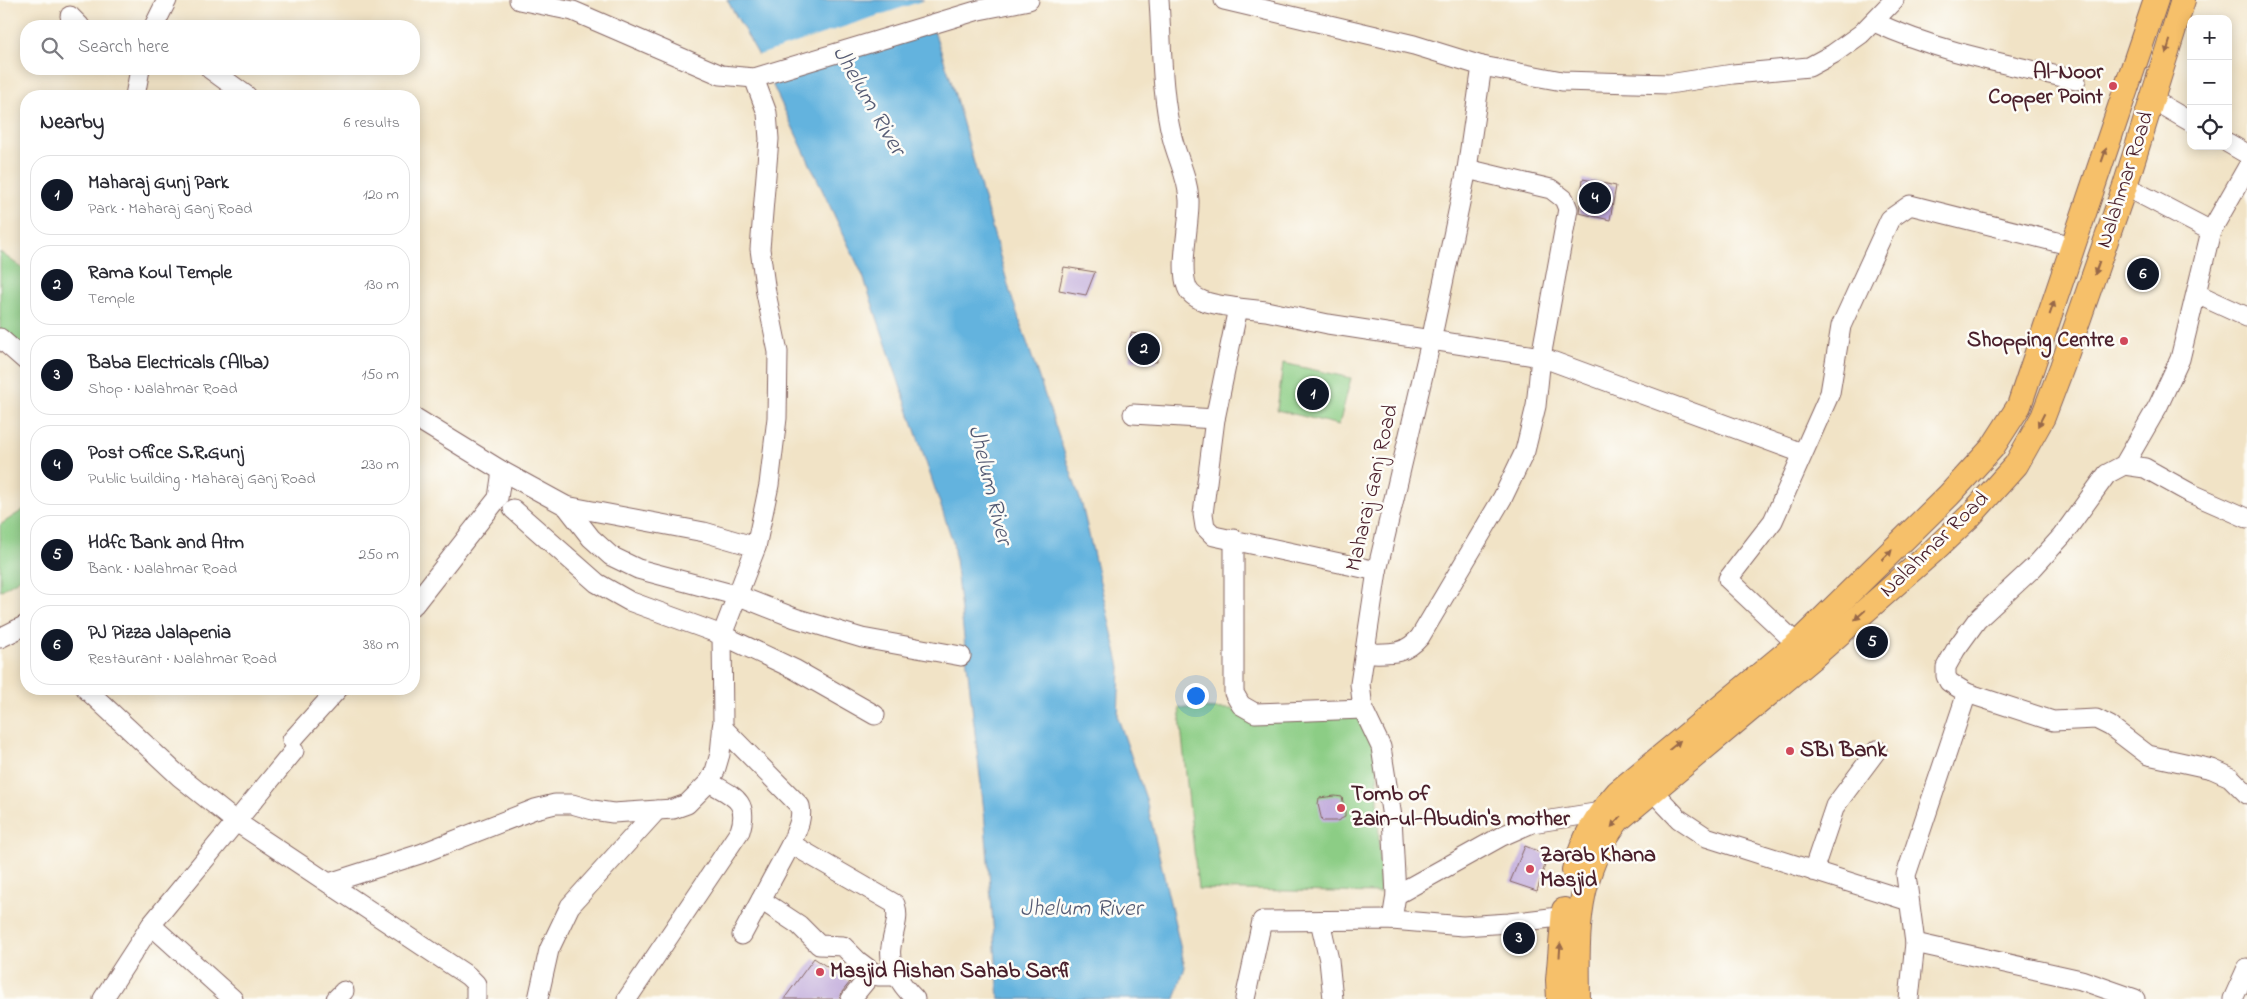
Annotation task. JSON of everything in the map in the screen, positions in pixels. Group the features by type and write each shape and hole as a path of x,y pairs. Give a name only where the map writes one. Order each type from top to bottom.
{"main road":[{"name":"Nalahmar Road","path":"1578,999 1571,915 1604,837 1645,783 1797,644 1949,496 1992,448 2019,406 2156,0"},
{"name":"Nalahmar Road","path":"1645,783 1814,656 1970,516 2016,464 2043,417 2125,186 2183,0"},
{"path":"1559,999 1558,980 1584,838 1601,812 1618,792 1645,783"}],"street":[{"path":"157,20 167,0"},
{"path":"519,0 573,12 721,75 754,78 786,70 979,10 1029,0"},
{"path":"1159,0 1167,106 1172,138 1183,167 1189,199 1185,269 1187,288 1195,297 1238,308 1266,311 1432,341 1541,357 1802,454"},
{"path":"1224,0 1414,45 1482,66 1562,81 1669,84 1733,74 1809,67 1833,54 1861,34 1894,0"},
{"path":"1874,22 1941,49 2076,80"},
{"name":"Maharaj Ganj Road","path":"1392,920 1396,895 1392,818 1382,747 1363,709 1360,684 1377,571 1432,341 1467,169 1482,66"},
{"path":"135,90 136,75"},
{"path":"218,75 239,90"},
{"path":"329,883 420,854 535,809 555,804 572,804 613,813 673,809 687,804 709,782 715,771 720,754 722,727 722,635 739,596 756,546 768,485 777,418 778,352 760,249 769,139 767,113 754,78"},
{"path":"2152,100 2187,120"},
{"path":"2232,148 2246,166 2211,231 2180,359 2158,406 2124,465 2107,474 2062,536 2034,567 1978,620 1956,649 1946,667 1946,676 1950,682 1967,693 2053,721 2096,719 2110,726 2148,755 2212,769 2230,777 2247,794"},
{"path":"1365,653 1398,653 1411,647 1424,631 1503,497 1525,450 1536,406 1541,357 1568,209 1564,199 1550,189 1467,169"},
{"path":"2125,186 2211,231"},
{"path":"1797,644 1728,579 1773,521 1830,394 1841,326 1890,219 1910,205 2073,246"},
{"path":"2197,294 2247,317"},
{"path":"1238,308 1216,419 1203,514 1205,526 1214,536 1377,571"},
{"path":"0,338 20,356"},
{"path":"1133,414 1216,419"},
{"path":"420,421 502,471 566,506 704,532 756,546"},
{"path":"2124,465 2145,468 2190,493 2247,518"},
{"path":"420,598 498,498 502,471"},
{"path":"566,506 591,538 611,556 638,568 739,596 795,618 862,638 961,656"},
{"path":"513,509 598,583 629,601 722,635 794,669 875,715"},
{"path":"1234,539 1234,693 1241,705 1256,713 1363,709"},
{"path":"0,638 20,631"},
{"path":"1909,999 1915,943 1906,875 1909,860 1967,693"},
{"path":"92,695 180,777 235,821 468,976 476,984 478,992 476,999"},
{"path":"103,999 120,970 151,926 333,695"},
{"path":"722,727 800,806 802,814 800,824 791,844 742,935"},
{"path":"1813,871 1835,806 1878,750"},
{"path":"627,999 740,831 744,816 741,805 709,782"},
{"path":"1645,783 1679,819 1706,837 1909,901"},
{"path":"538,999 549,950 570,906 657,810"},
{"path":"1396,895 1502,836 1532,822 1601,812"},
{"path":"791,844 895,904 898,912 890,948 897,976 915,999"},
{"path":"761,900 799,925 819,945 843,946 878,976 897,976"},
{"path":"1245,999 1262,921 1392,920 1462,926 1508,923 1571,915"},
{"path":"1320,921 1329,960 1333,999"},
{"path":"151,926 233,999"},
{"path":"1915,943 2081,980 2135,999"},
{"path":"2233,999 2247,968"},
{"path":"851,999 874,972"}],"green space":[{"path":"0,252 20,267 20,361 0,345"},
{"path":"1283,363 1351,378 1339,425 1277,410"},
{"path":"20,512 20,579 0,591 0,525"},
{"path":"1179,708 1232,709 1254,717 1362,715 1377,749 1380,893 1198,889"}],"water":[{"name":"Jhelum River","path":"727,0 923,0 950,77 1010,292 1082,505 1120,667 1118,718 1146,799 1185,967 1175,999 999,999 984,811 953,542 863,276 758,54"}],"pier":[{"path":"925,0 935,29 770,85 756,56"}],"building":[{"path":"1583,179 1616,186 1610,220 1579,213"},
{"path":"1064,267 1095,272 1086,295 1059,290"},
{"path":"1131,333 1156,337 1157,362 1130,361"},
{"path":"1342,797 1345,817 1337,821 1322,821 1318,804 1319,798"},
{"name":"Zarab Khana Masjid","path":"1525,846 1548,855 1537,891 1510,882"},
{"name":"Masjid Aishan Sahab Sarfi","path":"814,958 850,982 842,992 840,999 784,999"}],"place":[{"name":"Al-Noor Copper Point","path":"2113,86"},
{"name":"Post Office S.R.Gunj","path":"1595,198"},
{"name":"PJ Pizza Jalapenia","path":"2143,274"},
{"name":"Shopping Centre","path":"2124,341"},
{"name":"Rama Koul Temple","path":"1144,349"},
{"name":"Maharaj Gunj Park","path":"1313,394"},
{"name":"Hdfc Bank and Atm","path":"1872,642"},
{"name":"SBI Bank","path":"1790,751"},
{"name":"Tomb of Zain-ul-Abudin's mother","path":"1341,808"},
{"name":"Zarab Khana Masjid","path":"1530,869"},
{"name":"Baba Electricals (Alba)","path":"1519,938"},
{"name":"Masjid Aishan Sahab Sarfi","path":"820,972"}]}
